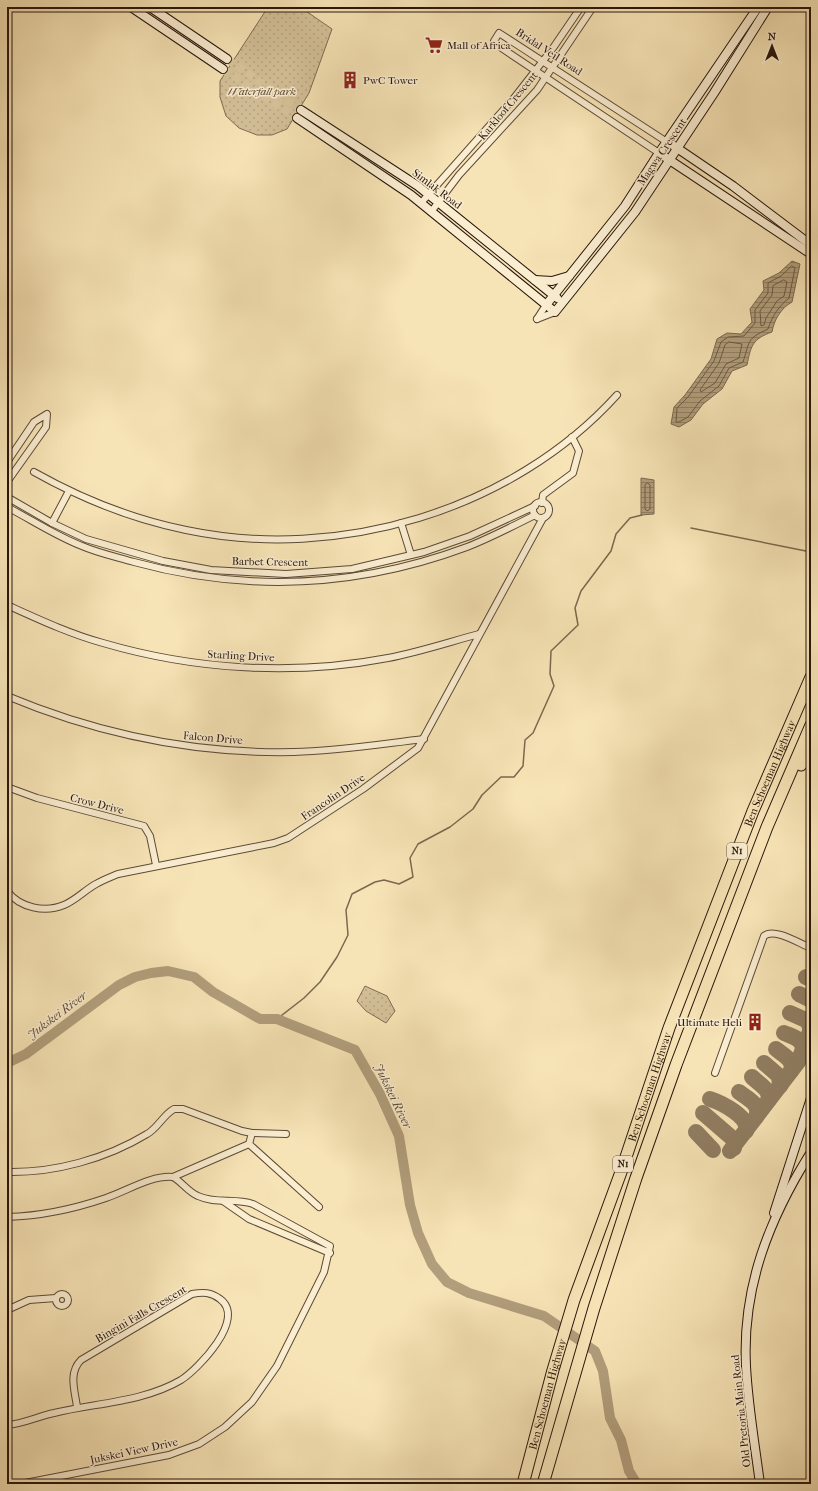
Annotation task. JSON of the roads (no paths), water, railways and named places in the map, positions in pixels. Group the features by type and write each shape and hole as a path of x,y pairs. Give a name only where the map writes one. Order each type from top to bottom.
{"highway":[{"name":"Ben Schoeman Highway","path":"523,1484 553,1370 574,1300 621,1172 670,1028 753,811 811,677"},
{"name":"Ben Schoeman Highway","path":"543,1484 594,1308 636,1178 676,1065 767,827 811,725"},
{"path":"767,827 811,746"}],"street":[{"path":"130,7 223,69"},
{"path":"150,7 227,59"},
{"name":"Karkloof Crescent","path":"421,203 514,98 542,62 581,7"},
{"name":"Karkloof Crescent","path":"431,212 459,175 537,90 594,7"},
{"name":"Magwa Crescent","path":"546,305 625,206 658,153 667,142 758,7"},
{"name":"Magwa Crescent","path":"555,312 635,212 768,7"},
{"name":"Bridal Veil Road","path":"811,245 733,186 499,33 494,42 545,78 811,254"},
{"name":"Simlak Road","path":"301,110 418,186 562,302"},
{"name":"Simlak Road","path":"297,118 421,203 555,312"},
{"path":"534,280 552,281 570,275"},
{"path":"546,305 537,319 555,312"},
{"path":"34,472 69,491 119,512 186,531 243,538 290,540 319,538 356,533 429,515 497,486 530,467 572,437 617,395"},
{"path":"7,462 34,422 47,414 46,428 7,482"},
{"path":"542,503 543,495 573,473 579,451 572,437"},
{"path":"52,523 69,491"},
{"name":"Barbet Crescent","path":"7,497 52,523 86,539 163,561 211,570 243,573 306,573 352,569 392,560 470,536 535,506"},
{"path":"542,503 549,509 548,514 543,518 535,515 534,510 535,506 542,503"},
{"name":"Barbet Crescent","path":"7,507 82,547 161,570 241,582 305,582 346,578 395,569 468,546 535,515"},
{"name":"Francolin Drive","path":"7,891 22,904 39,908 51,908 65,904 94,885 118,874 156,865 274,843 288,838 409,756 418,748 424,739 479,634 543,518"},
{"path":"401,522 411,555"},
{"path":"82,547 86,539"},
{"path":"392,560 395,569"},
{"path":"161,570 163,561"},
{"path":"241,582 243,573"},
{"path":"305,582 306,573"},
{"name":"Starling Drive","path":"7,605 65,630 101,643 178,660 239,667 303,668 388,658 479,634"},
{"name":"Falcon Drive","path":"7,696 71,721 129,736 180,745 253,751 294,752 328,750 424,739"},
{"name":"Crow Drive","path":"7,787 37,798 144,826 150,836 156,865"},
{"path":"715,1073 764,936 779,934 811,948"},
{"name":"Old Pretoria Main Road","path":"760,1484 748,1387 746,1338 754,1276 811,1098"},
{"path":"7,1172 62,1166 80,1162 112,1151 148,1134 174,1109 183,1109 230,1128 252,1133 286,1134"},
{"path":"249,1144 252,1133"},
{"path":"7,1217 42,1215 74,1208 155,1179 173,1177 249,1144"},
{"path":"249,1144 319,1207"},
{"name":"Old Pretoria Main Road","path":"773,1219 811,1152"},
{"path":"173,1177 197,1196 223,1201 244,1201 271,1213 265,1225"},
{"path":"223,1201 244,1216 330,1253"},
{"name":"Jukskei View Drive","path":"20,1484 169,1455 199,1444 225,1427 252,1402 277,1366 324,1272 330,1253 330,1246 271,1213"},
{"name":"Bingini Falls Crescent","path":"7,1425 77,1407 144,1394 159,1390 182,1379 204,1361 212,1351 225,1327 228,1314 223,1301 208,1293 192,1294 81,1360 74,1368 73,1374 77,1407"},
{"path":"7,1310 29,1300 56,1298"}],"water":[{"path":"792,261 800,264 792,302 779,315 774,323 772,332 760,337 756,341 751,348 747,365 732,371 722,389 703,404 691,420 679,427 671,424 674,407 685,395 711,359 717,339 727,333 741,334 752,322 750,309 764,290 763,281 779,273"},
{"path":"641,478 654,480 654,514 641,515"}],"waterway":[{"path":"277,1019 304,998 320,982 337,957 348,935 346,910 352,894 375,882 384,880 399,884 413,877 410,858 418,844 450,827 473,809 482,795 501,777 514,777 523,766 525,740 533,733 554,686 550,674 551,651 578,625 575,608 581,591 611,551 616,534 630,518 642,515"},
{"path":"691,528 811,552"},
{"name":"Jukskei River","path":"7,1063 26,1054 119,985 135,977 168,971 194,977 213,992 260,1019 277,1019 355,1050 380,1094 399,1136 410,1205 418,1233 432,1264 447,1282 469,1293 544,1316 595,1351 603,1371 610,1418 621,1440 629,1471 637,1484"}],"tunnel":[{"path":"227,59 301,110"},
{"path":"223,69 297,118"}],"place":[{"name":"Mall of Africa","path":"434,45"},
{"name":"PwC Tower","path":"350,80"},
{"name":"Ultimate Heli","path":"755,1022"}],"park label":[{"name":"Waterfall park","path":"262,91"}]}
